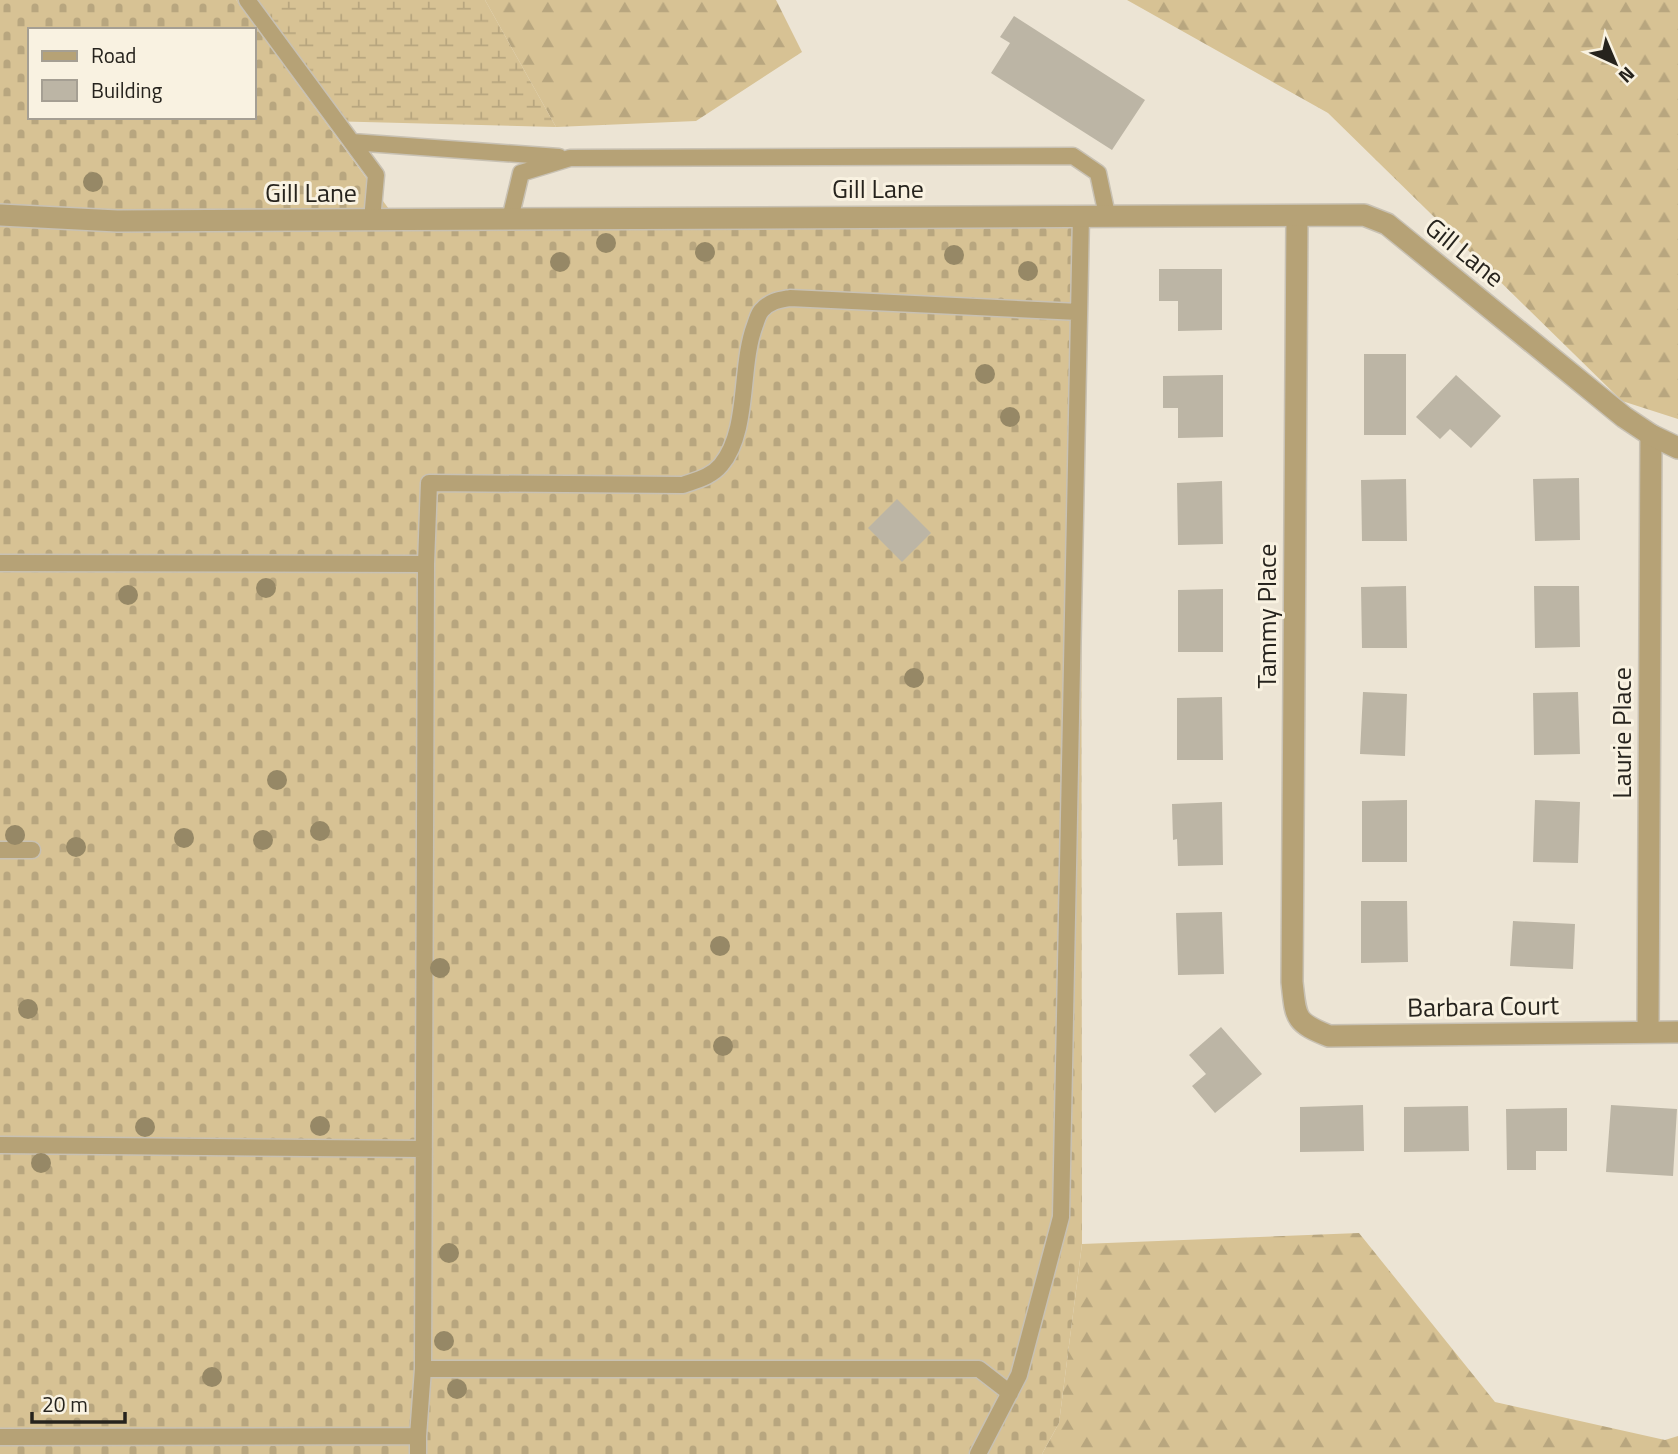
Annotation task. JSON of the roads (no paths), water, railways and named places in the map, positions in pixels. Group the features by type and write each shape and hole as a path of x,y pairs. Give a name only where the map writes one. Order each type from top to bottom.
{"street":[{"name":"Gill Lane","path":"0,215 117,221 1364,215 1387,225 1583,385 1651,435 1678,448"},
{"name":"Tammy Place","path":"1296,1015 1292,982 1297,216"},
{"name":"Laurie Place","path":"1648,1032 1651,435"},
{"name":"Barbara Court","path":"1296,1015 1308,1027 1329,1036 1678,1032"}],"lane":[{"path":"247,0 376,175 372,219"},
{"path":"352,142 570,158 1073,156 1098,173 1107,215"},
{"path":"510,219 522,173 570,158"},
{"path":"978,1454 1019,1375 1061,1217 1082,215"},
{"path":"418,1454 423,1369 426,564 429,483 683,485 707,477 721,465 734,439 750,338 760,312 772,302 790,298 1079,312"},
{"path":"0,563 426,564"},
{"path":"0,850 32,850"},
{"path":"0,1145 424,1149"},
{"path":"423,1369 979,1369 1010,1393"},
{"path":"0,1437 418,1436"}]}
